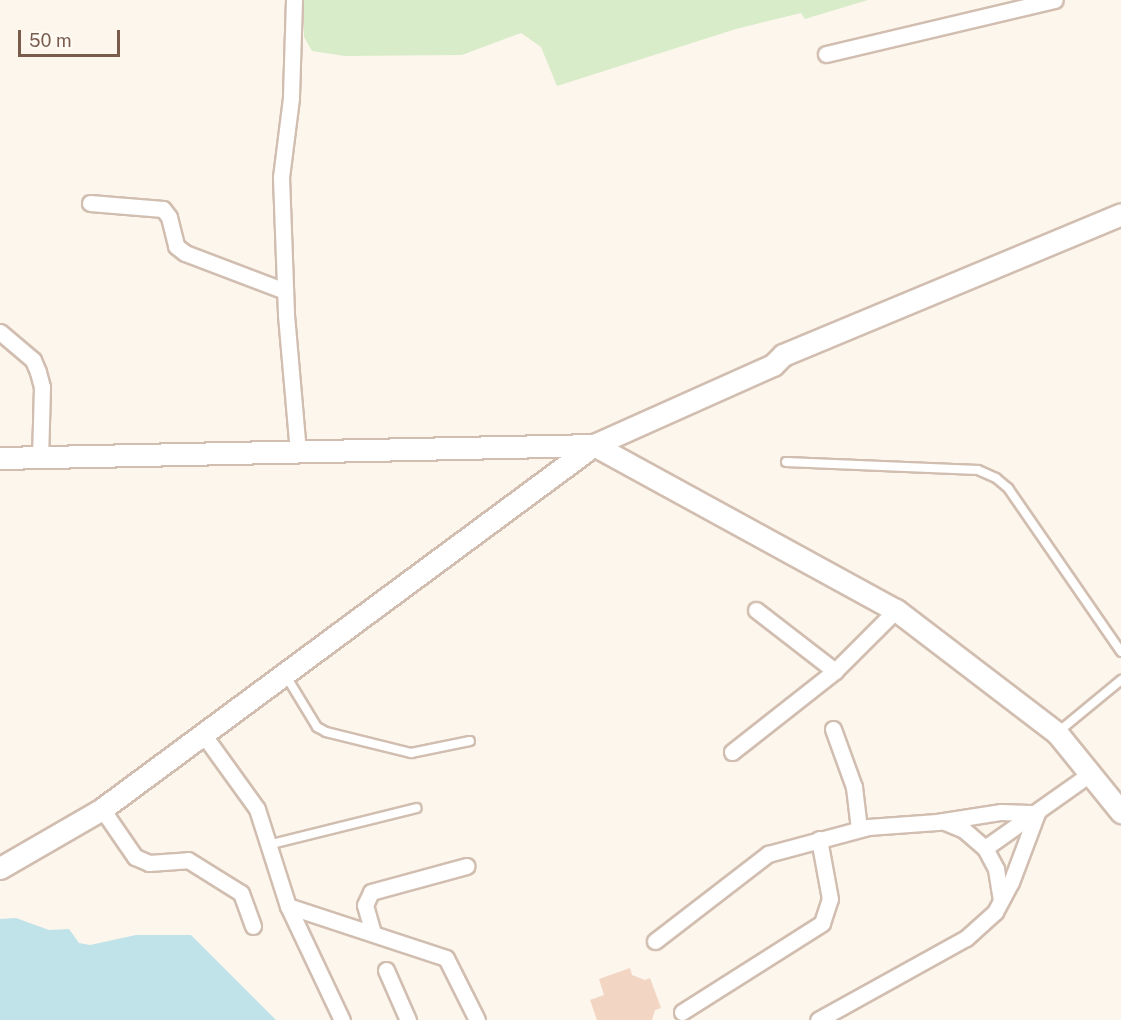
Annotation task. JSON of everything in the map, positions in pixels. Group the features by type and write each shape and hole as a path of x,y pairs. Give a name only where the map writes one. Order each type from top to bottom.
{"main road":[{"path":"0,868 102,809 594,445 773,365 783,354 1121,214"},
{"path":"773,365 788,366 1121,228"},
{"path":"0,458 594,445 896,610 1057,733 1121,812"}],"street":[{"path":"294,0 291,98 281,177 285,291 298,453"},
{"path":"826,54 1055,0"},
{"path":"90,203 163,209 169,217 176,246 185,254 285,291"},
{"path":"0,332 33,360 38,372 42,387 40,458"},
{"path":"756,610 835,672"},
{"path":"732,752 835,672 896,610"},
{"path":"833,729 854,787 859,829"},
{"path":"203,734 256,809 288,906 342,1020"},
{"path":"985,848 1090,774"},
{"path":"102,809 135,857 149,863 188,860 241,893 253,926"},
{"path":"655,941 768,855 859,829 943,821 1001,812 1037,813"},
{"path":"818,1020 966,938 994,912 1037,813"},
{"path":"943,821 964,830 985,848 996,869 1001,899"},
{"path":"682,1012 822,923 830,899 819,839"},
{"path":"373,933 365,905 371,892 466,866"},
{"path":"288,906 446,958 477,1020"},
{"path":"386,970 408,1020"}],"lane":[{"path":"786,462 978,470 996,478 1008,488 1121,652"},
{"path":"285,674 310,718 326,732 411,753 470,741"},
{"path":"1057,733 1121,680"},
{"path":"268,845 416,808"}],"green space":[{"path":"304,0 868,0 805,19 801,13 736,29 557,86 541,47 521,33 462,55 345,56 312,51 304,37"}],"water":[{"path":"16,918 49,930 69,929 79,943 90,945 136,935 191,935 276,1020 0,1020 0,919"}],"building":[{"path":"630,968 632,975 645,980 650,978 661,1008 655,1010 652,1020 597,1020 590,1000 604,995 599,979"}]}
